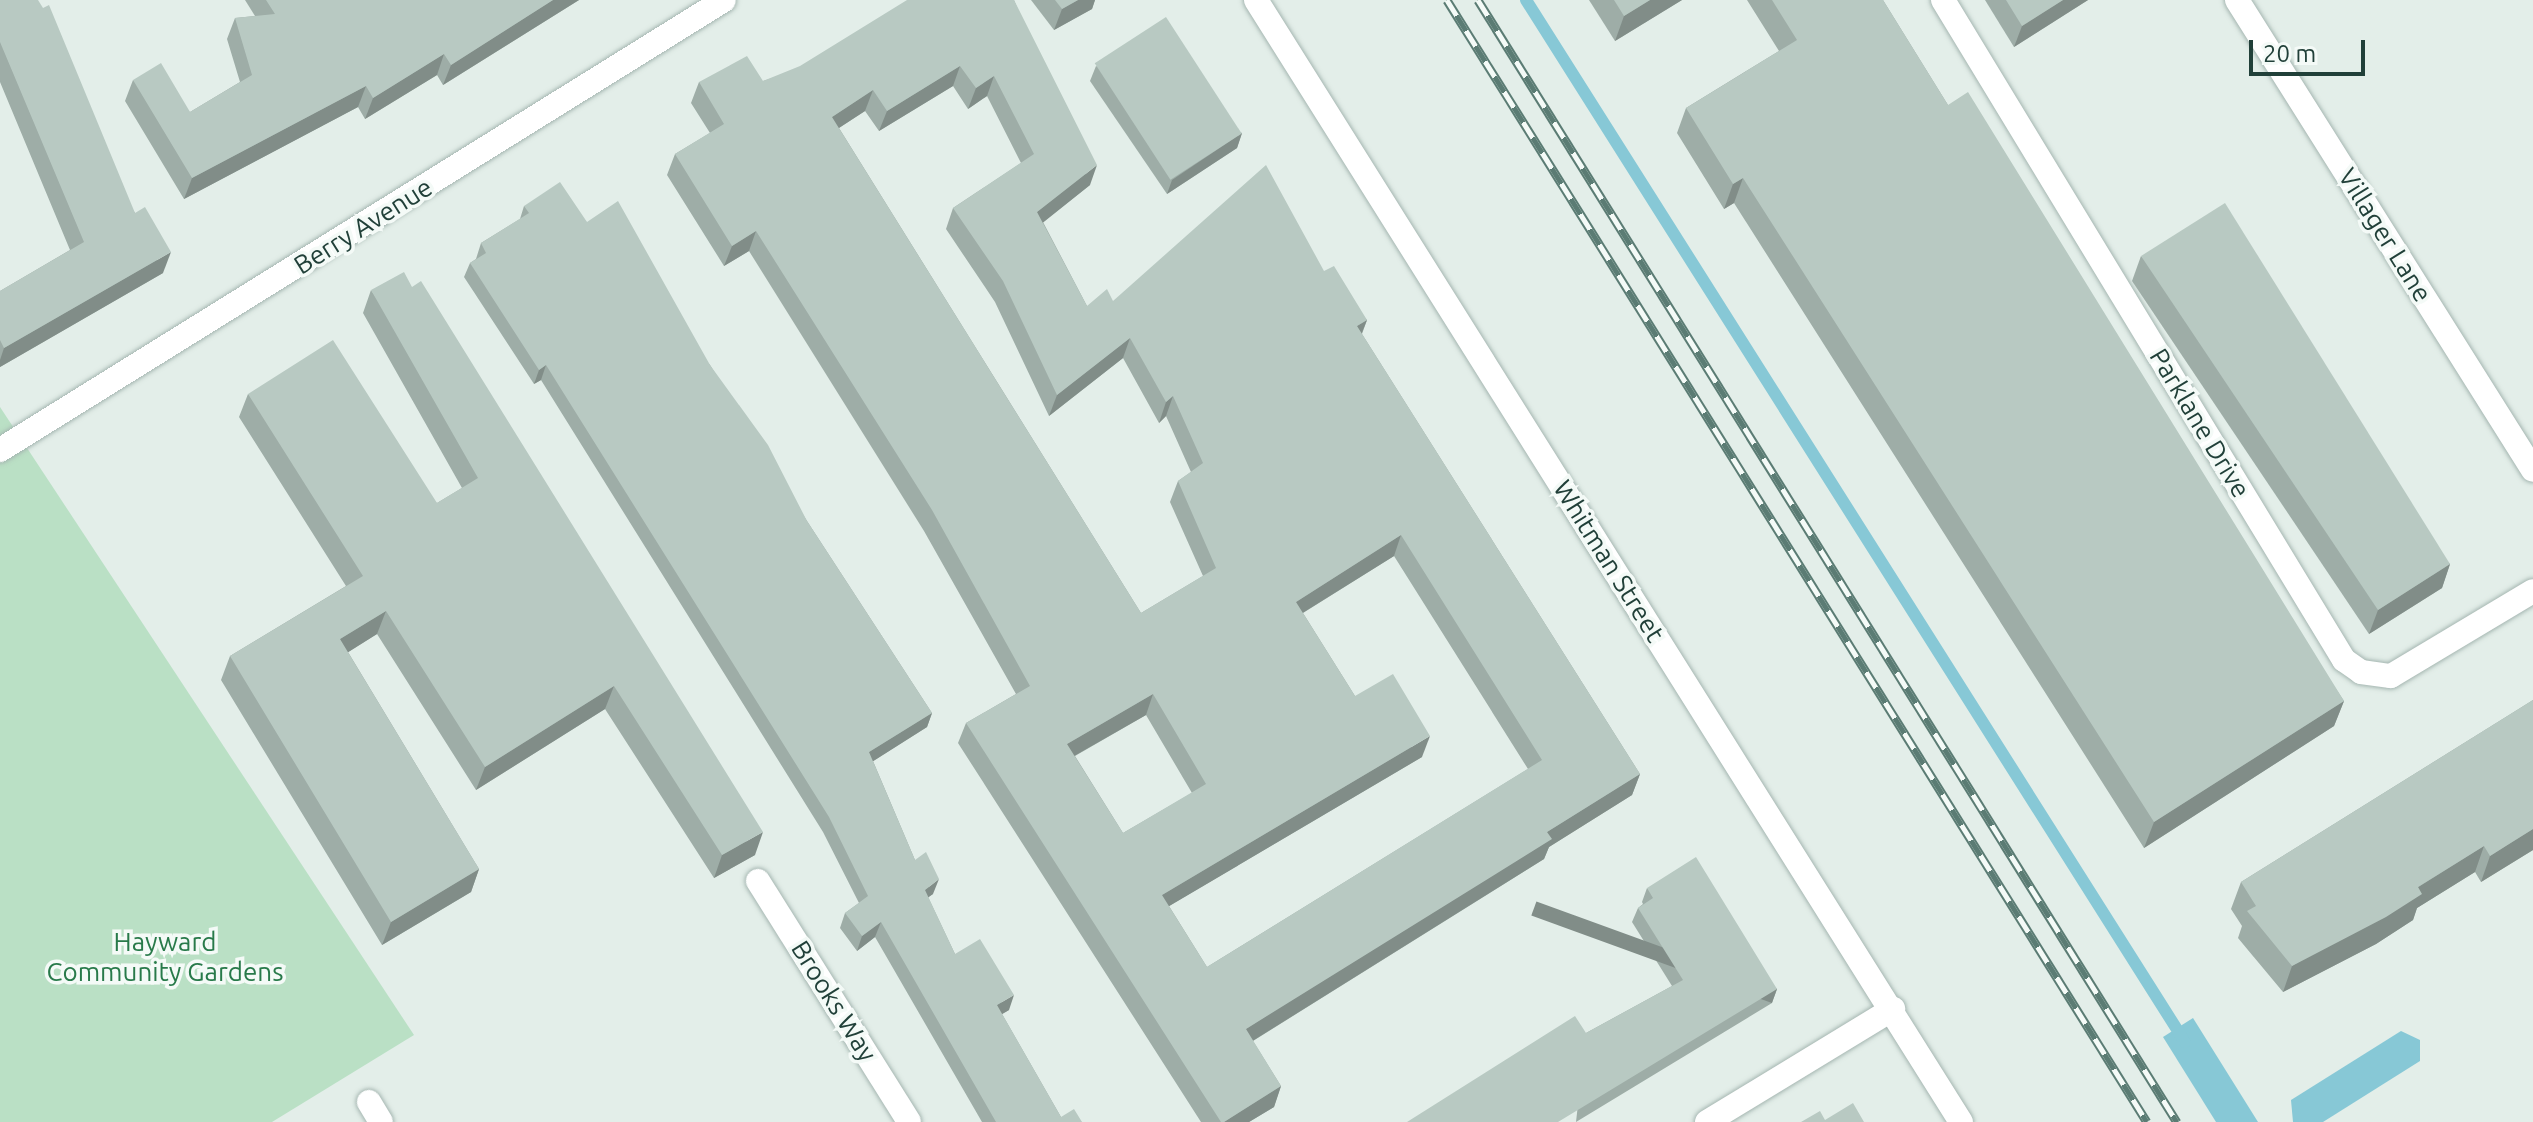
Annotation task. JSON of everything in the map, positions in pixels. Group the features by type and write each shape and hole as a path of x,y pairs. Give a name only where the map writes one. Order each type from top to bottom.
{"street":[{"name":"Berry Avenue","path":"0,450 724,0"},
{"name":"Whitman Street","path":"1256,0 1893,1009 1961,1122"},
{"name":"Parklane Drive","path":"1943,0 2344,660 2361,672 2391,676 2533,591"},
{"name":"Villager Lane","path":"2237,0 2533,470"},
{"name":"Brooks Way","path":"758,881 909,1122"},
{"path":"1707,1122 1893,1009"}],"green space":[{"name":"Hayward Community Gardens","path":"0,407 414,1035 272,1122 0,1122"}],"water":[{"path":"2193,1018 2258,1122 2216,1122 2163,1037"},
{"path":"2401,1031 2420,1040 2420,1061 2323,1122 2293,1122 2291,1100"}],"building":[{"path":"0,0 38,0 43,8 49,5 135,213 145,207 171,252 4,348 0,340 0,291 84,242 0,42"},
{"path":"266,0 553,0 451,65 444,54 373,98 366,86 192,178 133,80 161,63 190,112 252,75 235,18 275,14"},
{"path":"907,0 1014,0 1097,165 1037,212 1087,306 1107,289 1113,301 1266,165 1324,271 1334,266 1367,320 1357,326 1640,774 1547,832 1552,839 1246,1029 1281,1086 1224,1122 1221,1122 966,723 1030,686 932,510 756,231 732,246 675,154 724,124 699,82 747,56 763,81 800,66","holes":["960,66 976,88 994,76 1034,154 953,208 1003,281 1057,395 1130,338 1166,402 1173,396 1203,463 1178,481 1216,568 1141,613 832,117 873,90 887,111","1401,535 1542,760 1207,967 1162,895 1430,736 1393,674 1355,696 1296,602","1153,694 1206,784 1123,833 1067,744"]},
{"path":"1055,0 1078,0 1062,9"},
{"path":"1614,0 1650,0 1624,16"},
{"path":"1772,0 1883,0 1948,105 1968,92 2344,701 2154,822 1743,178 1733,184 1686,108 1797,40"},
{"path":"2006,0 2063,0 2022,26"},
{"path":"1166,17 1242,134 1170,180 1095,63"},
{"path":"560,182 587,222 618,201 710,365 768,445 807,521 932,713 869,752 915,860 926,852 939,879 925,890 955,954 980,939 1014,995 997,1005 1061,1117 1074,1109 1082,1122 996,1122 881,922 862,936 845,913 868,896 829,817 546,365 539,370 470,263 486,253 481,243 529,213 524,206"},
{"path":"2225,203 2450,564 2378,610 2141,256"},
{"path":"404,272 412,287 421,281 763,832 722,855 614,686 485,767 386,611 340,639 479,869 391,922 230,656 363,576 248,394 333,340 437,503 478,478 371,290"},
{"path":"2533,700 2533,829 2490,856 2484,846 2418,887 2422,894 2386,917 2292,966 2247,911 2256,906 2241,882"},
{"path":"1696,857 1777,989 1558,1122 1407,1122 1575,1016 1586,1033 1683,980 1638,908 1653,898 1647,888"},
{"path":"1853,1103 1864,1122 1801,1122 1820,1111 1825,1120"}],"waterway":[{"path":"1526,0 2185,1042"}],"railway":[{"path":"1447,0 2147,1122"},
{"path":"1478,0 2177,1122"}]}
